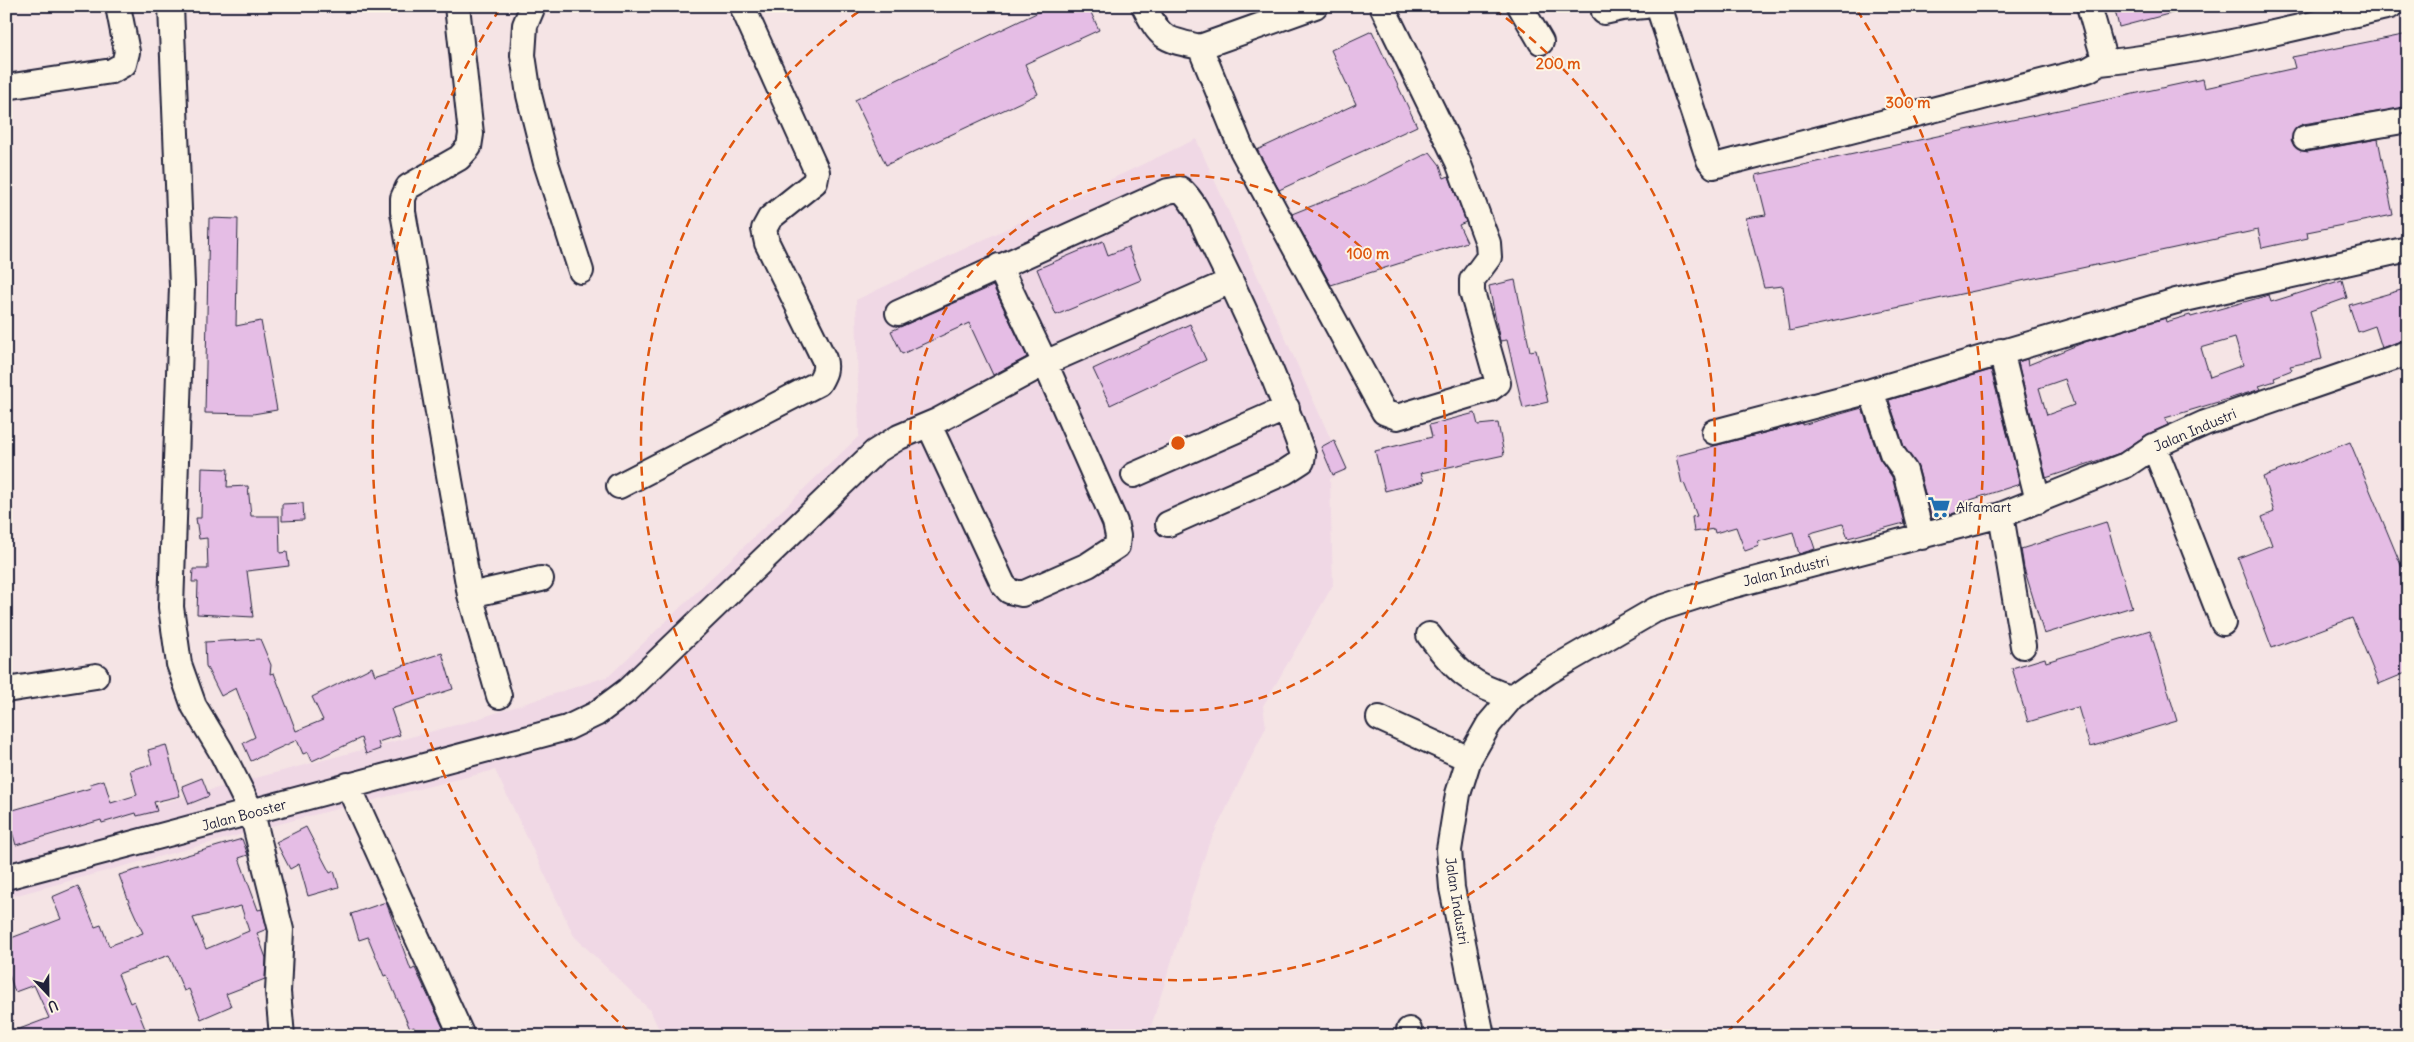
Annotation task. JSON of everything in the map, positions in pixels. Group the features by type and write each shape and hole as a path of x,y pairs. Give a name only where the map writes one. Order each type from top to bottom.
{"street":[{"path":"6,87 112,71 124,64 127,52 118,6"},
{"path":"171,6 182,286 171,607 179,664 194,706 221,751 252,813 281,930 278,992 282,1036"},
{"path":"457,6 471,134 469,147 459,158 408,188 403,198 403,212 470,595 499,696"},
{"path":"533,6 524,25 523,48 529,95 546,163 581,271"},
{"path":"619,486 819,383 825,374 824,359 767,243 764,229 770,218 815,182 817,172 742,6"},
{"path":"1144,6 1159,31 1167,39 1200,47 1315,6"},
{"path":"1200,47 1242,150 1384,412 1397,417 1490,390 1498,383 1472,292 1472,280 1488,258 1488,243 1458,162 1382,6"},
{"path":"1520,6 1541,42"},
{"path":"1658,6 1709,160 1714,166 2088,70 2100,63 2155,57 2195,50 2390,6"},
{"path":"2089,6 2103,55 2100,63"},
{"path":"2305,138 2408,120"},
{"path":"898,313 1168,191 1180,189 1193,205 1231,281 1287,408 1303,454 1302,461 1285,472 1168,524"},
{"path":"1714,432 1871,391 2176,300 2408,249"},
{"path":"929,425 1003,584 1008,591 1022,594 1088,565 1117,546 1118,536 1114,522 1045,363 999,266"},
{"name":"Jalan Booster","path":"6,877 567,728 596,714 628,690 854,469 875,452 899,437 929,425 1045,363 1231,281"},
{"path":"2001,351 2038,501"},
{"name":"Jalan Industri","path":"1482,1036 1452,888 1449,850 1458,794 1469,759 1489,724 1512,697 1548,672 1655,610 1723,588 2001,515 2126,465 2154,446 2205,423 2408,353"},
{"path":"1871,391 1892,453 1905,471 1922,537"},
{"path":"1134,475 1287,408"},
{"path":"2154,446 2223,623"},
{"path":"2001,515 2024,646"},
{"path":"470,595 541,579"},
{"path":"1429,635 1458,670 1490,691 1512,697"},
{"path":"6,690 96,676"},
{"path":"1378,718 1469,759"},
{"path":"348,785 462,1036"}],"shaded area":[{"path":"1196,139 1345,471 1330,479 1333,585 1263,706 1266,727 1208,846 1148,1036 662,1036 650,1010 574,936 495,770 305,817 6,898 6,844 471,721 609,676 859,436 856,300"}],"building":[{"path":"1051,6 1088,6 1099,30 1025,64 1038,94 886,165 855,100"},
{"path":"2114,6 2179,6 2180,11 2119,27"},
{"path":"1372,31 1417,126 1279,190 1257,150 1356,104 1331,50"},
{"path":"2408,34 2408,107 2303,124 2296,128 2291,140 2295,147 2307,152 2378,139 2393,215 2307,232 2308,238 2262,248 2258,230 1789,331 1783,286 1764,288 1746,218 1766,215 1756,175 2203,79 2205,88 2295,68 2292,57"},
{"path":"1430,152 1440,165 1444,178 1449,176 1466,222 1459,225 1467,242 1331,285 1292,214 1364,185"},
{"path":"209,218 238,219 236,326 261,321 277,410 253,414 205,413"},
{"path":"1103,241 1108,255 1128,247 1141,280 1056,315 1037,269"},
{"path":"1515,280 1530,351 1536,350 1548,402 1523,408 1507,340 1500,341 1489,286"},
{"path":"2342,280 2347,298 2310,311 2322,359 2290,366 2292,370 2274,377 2275,381 2259,386 2261,389 2165,418 2168,425 2146,435 2120,453 2046,478 2018,362 2027,359 2028,365 2085,342 2165,318 2166,322 2190,315 2191,317 2269,295 2271,302","holes":["2235,338 2243,365 2210,377 2201,348","2065,379 2074,405 2047,415 2039,388"]},
{"path":"993,286 1027,357 993,375 969,323 902,354 891,331"},
{"path":"2408,288 2408,338 2382,348 2375,326 2358,332 2349,305"},
{"path":"1190,324 1206,360 1110,405 1093,369"},
{"path":"1991,370 2020,484 1961,503 1962,511 1932,519 1918,467 1904,447 1889,400"},
{"path":"1862,408 1879,458 1892,477 1904,523 1848,538 1843,524 1814,532 1810,534 1815,549 1799,554 1793,532 1757,542 1759,546 1745,551 1736,527 1715,533 1714,529 1694,532 1692,517 1697,516 1684,483 1682,484 1676,456"},
{"path":"1475,413 1478,425 1498,423 1504,455 1421,473 1424,481 1385,491 1375,451 1432,437 1429,425"},
{"path":"1334,440 1347,469 1333,475 1321,447"},
{"path":"2350,442 2408,582 2408,672 2379,684 2352,618 2272,648 2238,558 2272,545 2262,517 2274,512 2263,477"},
{"path":"202,468 228,469 227,487 248,486 251,516 279,516 280,553 287,552 289,566 247,571 253,617 197,614 198,582 192,582 193,569 208,569 207,538 199,539 196,518 201,518"},
{"path":"303,503 304,520 282,521 282,504"},
{"path":"2106,522 2132,607 2044,634 2024,568 2021,549"},
{"path":"2150,630 2177,721 2090,747 2078,707 2028,722 2012,668 2045,658 2046,662"},
{"path":"260,639 271,665 270,674 274,673 296,731 323,720 312,697 372,667 375,675 442,653 453,689 391,709 400,735 378,742 380,749 366,754 361,738 312,761 308,752 303,754 297,740 251,761 243,743 255,737 236,688 221,696 206,666 205,642"},
{"path":"166,745 180,796 154,802 157,811 137,816 136,813 102,823 101,820 16,845 6,812 91,788 90,784 104,780 111,803 137,795 130,770 152,764 148,750"},
{"path":"202,778 209,796 189,804 182,786"},
{"path":"306,827 330,873 334,871 339,887 308,896 299,864 290,869 276,842"},
{"path":"242,839 248,855 239,858 258,910 262,909 267,929 257,933 266,958 265,979 226,994 231,1006 201,1019 189,989 184,991 169,955 118,974 130,1003 134,1001 148,1036 6,1036 6,1034 49,1018 34,985 15,992 6,966 6,940 61,919 52,897 78,886 95,927 101,925 109,946 143,933 119,875","holes":["241,906 249,931 206,949 193,918"]},
{"path":"386,902 411,970 415,968 447,1036 418,1036 414,1027 410,1029 387,975 384,976 368,937 359,940 351,914"}],"place":[{"name":"Alfamart","path":"1939,507"}]}
